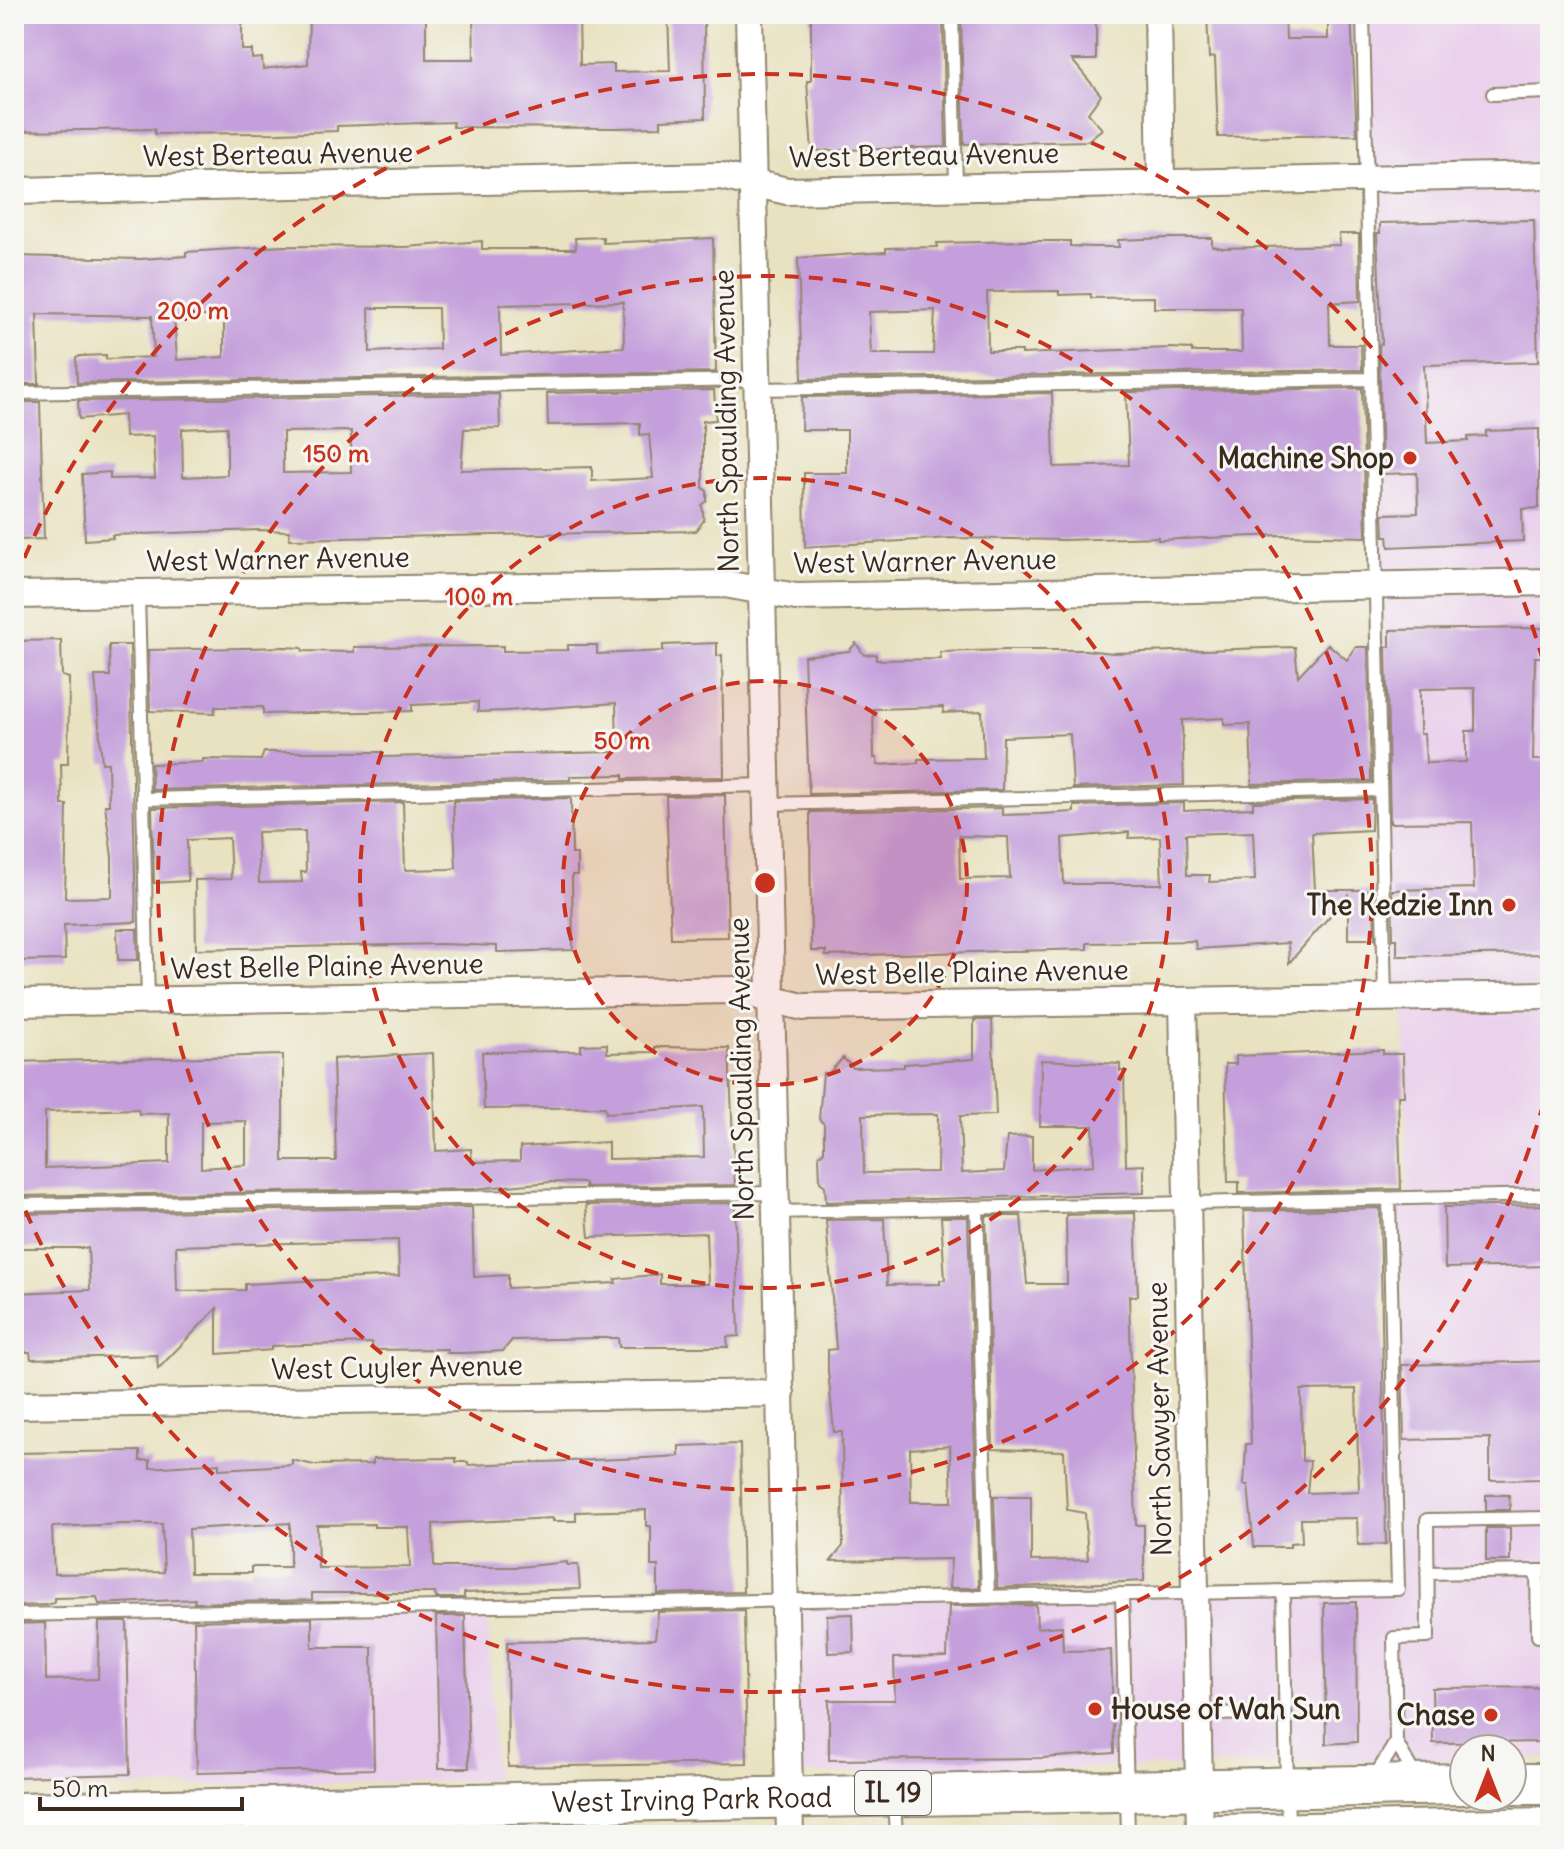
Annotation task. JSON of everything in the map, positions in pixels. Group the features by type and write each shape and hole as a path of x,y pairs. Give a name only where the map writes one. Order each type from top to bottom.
{"main road":[{"name":"West Irving Park Road","path":"39,1816 383,1820 790,1795 1448,1784"},
{"path":"1528,1784 1550,1784"},
{"path":"1217,1835 1550,1828"}],"street":[{"name":"North Spaulding Avenue","path":"749,14 790,1835"},
{"path":"1158,14 1161,181"},
{"name":"West Berteau Avenue","path":"14,191 721,176 777,191 1550,175"},
{"name":"West Warner Avenue","path":"14,595 725,584 796,597 1550,582"},
{"name":"West Belle Plaine Avenue","path":"14,1003 734,990 803,1007 1550,995"},
{"name":"North Sawyer Avenue","path":"1183,1001 1200,1835"},
{"name":"West Cuyler Avenue","path":"14,1405 781,1393"}],"lane":[{"path":"952,14 956,186"},
{"path":"1363,14 1385,998"},
{"path":"1493,94 1550,92"},
{"path":"14,393 1370,379"},
{"path":"138,593 148,1001"},
{"path":"143,799 1380,790"},
{"path":"14,1205 776,1202 977,1208 1550,1195"},
{"path":"14,1615 1398,1589 1389,1199"},
{"path":"977,1208 988,1597"},
{"path":"1420,1784 1396,1742 1394,1638 1428,1637 1427,1520 1550,1518"},
{"path":"1427,1573 1544,1571 1538,1636"},
{"path":"1283,1592 1288,1834"},
{"path":"1122,1595 1128,1835"},
{"path":"1197,1714 1285,1713"},
{"path":"1369,1785 1396,1742"},
{"path":"894,1793 896,1835"}],"shaded area":[{"path":"1366,14 1539,14 1550,454 1550,1758 1528,1759 1528,1733 1448,1733 1448,1760 793,1774 788,1601 1397,1585 1394,1202 1408,1201 1404,996 1389,995"},
{"path":"488,1609 495,1780 14,1789 14,1618"}],"building":[{"path":"14,14 242,14 242,50 252,50 252,59 262,58 263,69 308,64 309,14 426,14 426,59 474,59 473,14 579,14 580,65 614,64 614,72 670,71 668,14 704,14 705,118 661,120 661,127 615,128 453,127 453,122 337,126 337,131 278,133 155,134 154,129 14,131"},
{"path":"811,14 943,17 946,147 812,151 807,81 811,81"},
{"path":"1096,14 1096,60 1072,60 1101,95 1088,113 1102,129 1087,141 964,144 961,17"},
{"path":"1207,14 1285,14 1286,39 1328,39 1328,14 1351,14 1357,135 1218,137 1215,57 1209,58"},
{"path":"1534,220 1538,362 1424,365 1427,443 1468,441 1468,437 1486,436 1486,431 1539,429 1539,508 1522,509 1523,541 1389,547 1388,536 1384,536 1383,514 1418,513 1417,473 1382,474 1379,345 1382,344 1377,233 1380,233 1380,223"},
{"path":"1339,234 1359,234 1360,301 1329,303 1330,345 1361,345 1362,370 802,379 798,258 886,252 886,248 938,247 937,243 1070,241 1070,246 1119,247 1118,240 1212,238 1212,246 1223,248 1340,245","holes":["1059,291 1059,295 1091,294 1091,298 1154,297 1154,308 1241,308 1242,352 1192,352 1192,349 1170,348 1022,354 1022,351 988,351 987,292","935,310 933,354 871,354 869,312"]},
{"path":"603,237 603,243 713,238 716,372 77,383 76,358 80,356 106,355 106,359 154,357 152,316 37,314 39,384 18,384 14,256 140,259 186,256 186,252 283,246 406,247 482,241 482,249 576,249 575,238","holes":["623,302 624,347 501,355 500,305","369,308 438,308 439,349 370,352","174,316 224,316 224,357 177,360"]},
{"path":"1362,388 1366,537 1280,535 1158,540 1158,537 1064,540 950,538 805,547 804,473 847,473 847,430 801,430 802,397 1052,393 1054,467 1129,465 1126,392"},
{"path":"714,390 716,420 703,421 703,488 707,491 707,501 702,505 704,520 696,531 289,539 289,531 260,530 112,535 113,538 85,540 82,474 110,472 110,479 155,478 153,436 125,437 124,415 79,419 78,401 499,394 500,428 464,429 461,470 592,467 592,481 653,478 649,434 640,435 640,423 548,425 547,393","holes":["227,427 227,475 183,477 182,429","351,431 351,472 283,473 283,432"]},
{"path":"19,402 40,402 44,539 18,540 14,410 20,410"},
{"path":"1544,628 1544,657 1535,657 1533,760 1546,760 1550,954 1397,956 1397,939 1393,939 1392,890 1474,888 1472,822 1390,823 1386,647 1390,647 1390,630","holes":["1475,688 1475,731 1466,731 1466,762 1426,763 1424,734 1420,734 1420,689"]},
{"path":"61,640 62,676 69,678 68,764 61,764 62,805 67,805 65,898 112,897 112,857 105,805 109,805 108,763 102,763 95,676 110,676 109,645 130,645 136,922 64,925 65,960 14,961 14,641"},
{"path":"717,643 717,656 722,655 724,777 623,779 623,775 570,776 570,780 152,790 151,764 203,762 203,759 261,760 264,752 383,752 383,757 617,752 616,703 478,712 478,702 412,705 412,711 263,714 263,707 215,707 215,713 150,711 148,650 285,647 302,648 303,651 354,652 354,647 503,646 503,651 568,650 568,645 597,645 597,654 663,651 663,645"},
{"path":"856,643 864,655 876,654 876,660 941,659 940,652 1085,650 1113,653 1295,647 1298,676 1328,644 1347,660 1356,647 1368,647 1371,781 1252,784 1250,724 1224,725 1224,718 1182,720 1184,785 1073,788 1070,734 1003,737 1002,790 809,794 804,656 849,651","holes":["943,707 943,713 982,711 984,758 918,759 918,763 877,765 877,758 874,758 873,709"]},
{"path":"725,795 728,937 671,938 666,796"},
{"path":"571,798 572,854 577,854 577,875 572,875 573,950 497,952 497,946 442,944 196,949 195,880 231,879 229,838 187,840 188,881 154,883 152,808 403,802 405,870 449,869 456,868 453,801","holes":["305,831 306,872 301,872 302,882 259,883 257,832"]},
{"path":"1372,799 1371,830 1312,833 1315,890 1374,890 1375,939 1348,939 1348,895 1289,963 1288,943 1196,949 1195,941 1087,943 1087,949 825,956 826,951 811,951 810,812 1002,808 1002,815 1074,812 1074,806 1184,803 1184,811 1253,808 1253,802","holes":["1129,832 1129,838 1160,837 1162,884 1064,884 1062,838","1253,832 1255,880 1209,882 1210,875 1187,875 1186,834","959,836 1008,837 1010,878 960,879"]},
{"path":"117,929 137,929 138,960 118,960"},
{"path":"974,1020 992,1020 996,1115 960,1116 962,1173 1004,1171 1007,1137 1032,1136 1032,1170 1094,1165 1093,1126 1040,1126 1041,1060 1120,1064 1120,1071 1124,1071 1126,1166 1144,1165 1144,1193 826,1202 825,1186 820,1182 819,1155 824,1151 824,1124 819,1119 823,1073 829,1073 843,1058 853,1068 904,1067 904,1064 974,1059","holes":["938,1114 937,1172 864,1173 863,1115"]},
{"path":"607,1044 607,1053 655,1052 655,1047 729,1048 735,1185 585,1187 585,1183 551,1182 473,1189 14,1196 14,1062 283,1055 283,1161 336,1161 333,1059 433,1053 436,1151 471,1149 472,1162 520,1161 520,1147 608,1142 608,1159 704,1157 703,1107 606,1113 605,1107 484,1109 482,1052 581,1051 581,1045","holes":["138,1109 139,1114 169,1113 169,1163 45,1168 45,1112","246,1121 246,1165 201,1168 201,1122"]},
{"path":"1383,1050 1383,1054 1403,1054 1404,1096 1398,1096 1401,1189 1239,1193 1239,1182 1228,1182 1225,1064 1236,1064 1236,1056"},
{"path":"735,1203 739,1336 727,1337 728,1347 619,1347 618,1338 598,1338 512,1340 503,1351 465,1353 447,1353 447,1349 373,1350 372,1343 271,1346 271,1350 217,1354 217,1308 158,1369 157,1355 31,1359 30,1352 14,1352 14,1293 90,1290 88,1248 14,1248 14,1214 472,1207 474,1277 508,1275 508,1288 616,1283 615,1279 660,1274 660,1284 708,1284 706,1233 589,1237 586,1205","holes":["398,1240 399,1276 245,1284 245,1290 177,1291 176,1246"]},
{"path":"1550,1205 1550,1266 1445,1268 1444,1207"},
{"path":"1380,1208 1386,1544 1358,1545 1357,1518 1301,1519 1302,1542 1290,1543 1290,1547 1254,1547 1248,1485 1244,1485 1246,1444 1251,1444 1244,1211","holes":["1356,1389 1359,1491 1307,1493 1310,1461 1302,1461 1301,1390"]},
{"path":"1135,1213 1138,1296 1129,1296 1136,1525 1144,1525 1144,1581 997,1588 994,1496 1031,1496 1031,1561 1088,1560 1085,1513 1067,1510 1064,1451 993,1449 986,1216 1021,1216 1027,1284 1067,1284 1066,1215"},
{"path":"941,1217 968,1217 979,1588 949,1588 951,1559 831,1561 843,1546 842,1432 834,1432 828,1371 828,1350 836,1349 826,1220 884,1219 887,1285 940,1284 940,1280 945,1280","holes":["950,1446 952,1502 911,1502 910,1449"]},
{"path":"1550,1361 1550,1479 1490,1480 1490,1438 1404,1440 1402,1365"},
{"path":"740,1444 743,1592 658,1594 658,1566 651,1566 651,1526 646,1526 646,1510 576,1512 576,1521 553,1521 553,1518 433,1524 434,1567 519,1567 567,1562 567,1565 578,1565 580,1589 464,1593 464,1598 436,1598 435,1593 312,1593 312,1600 194,1603 195,1599 99,1604 97,1597 54,1598 54,1603 45,1605 14,1606 14,1453 140,1451 140,1461 150,1460 150,1468 219,1463 219,1469 292,1465 292,1460 314,1465 373,1464 373,1459 456,1458 456,1462 468,1462 468,1465 645,1458 679,1456 679,1446","holes":["290,1523 290,1567 251,1567 251,1573 190,1573 189,1529","162,1524 164,1572 54,1574 52,1527","374,1524 374,1527 408,1527 410,1567 318,1568 317,1525"]},
{"path":"1486,1495 1509,1495 1510,1510 1486,1510"},
{"path":"1486,1528 1510,1528 1510,1561 1486,1561"},
{"path":"1356,1602 1357,1742 1326,1744 1324,1603"},
{"path":"1036,1605 1037,1628 1062,1626 1063,1651 1111,1650 1114,1753 1042,1758 829,1760 829,1700 895,1700 894,1658 947,1657 949,1606"},
{"path":"744,1610 747,1763 508,1767 507,1642 655,1639 658,1612"},
{"path":"853,1614 854,1652 828,1653 827,1615"},
{"path":"436,1616 465,1616 469,1768 439,1768"},
{"path":"312,1618 312,1647 372,1647 374,1769 197,1773 194,1621"},
{"path":"99,1622 127,1622 130,1774 14,1777 14,1624 45,1623 46,1680 98,1679"},
{"name":"Chase","path":"1550,1687 1550,1742 1528,1742 1528,1733 1448,1733 1448,1743 1433,1743 1432,1688"}],"place":[{"name":"Machine Shop","path":"1410,458"},
{"name":"The Kedzie Inn","path":"1509,905"},
{"name":"House of Wah Sun","path":"1095,1709"},
{"name":"Chase","path":"1491,1715"}]}
